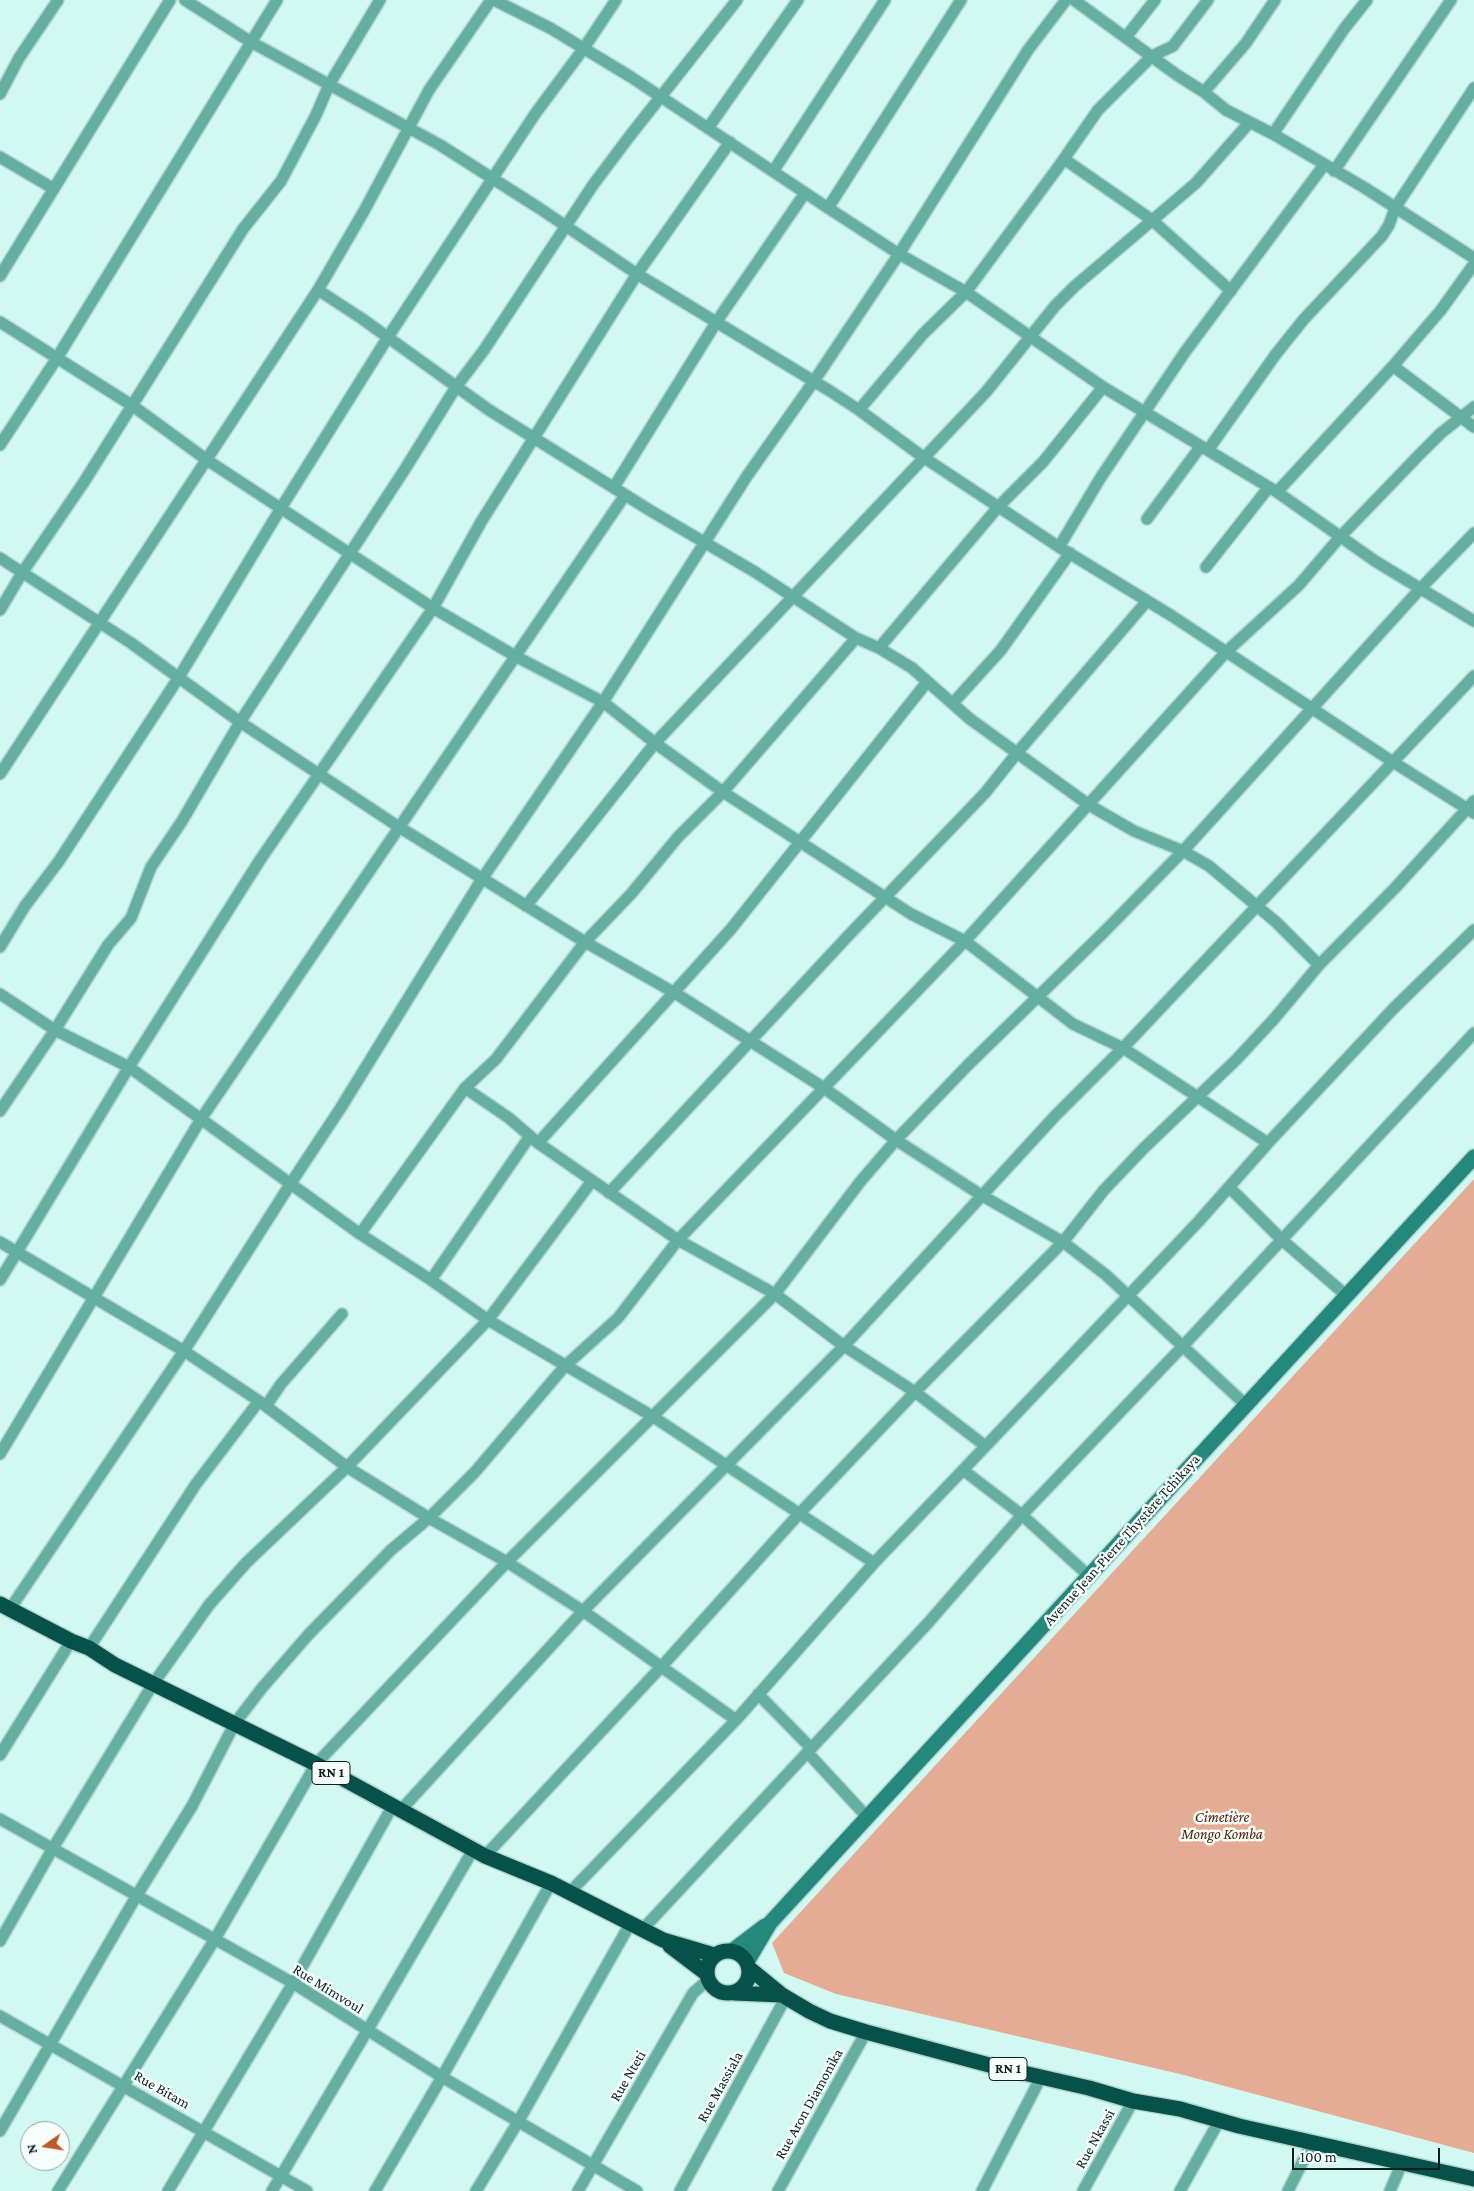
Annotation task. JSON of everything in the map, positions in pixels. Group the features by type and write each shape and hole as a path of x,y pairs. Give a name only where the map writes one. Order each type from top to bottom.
{"highway":[{"name":"RN 1","path":"5,1607 70,1641 89,1648 114,1664 153,1684 316,1764 479,1853 551,1884 663,1940 714,1956"},
{"name":"RN 1","path":"663,1940 708,1977"},
{"path":"726,1950 732,1951 738,1953 748,1965 746,1984 734,1993 728,1993 716,1990 708,1977 708,1964 714,1956 726,1950"},
{"name":"RN 1","path":"748,1965 784,1996 830,2021 866,2032 1133,2101 1180,2109 1312,2143 1356,2151 1474,2179"},
{"name":"RN 1","path":"734,1993 784,1996"}],"street":[{"path":"0,94 19,58 58,0"},
{"path":"0,276 170,0"},
{"path":"184,0 251,42 440,145 637,274 859,410 923,457 1000,506 1059,547 1147,601 1393,762 1472,808 1319,965 1274,1019 1104,1190 1063,1242 915,1392 798,1515 662,1666 479,1853 367,2031 272,2191"},
{"path":"0,445 57,358 277,0"},
{"path":"0,610 22,573 133,406 243,229 281,181 312,123 329,85 380,0"},
{"path":"0,774 101,624 318,290 364,211 429,90 492,0 550,28 662,97 899,254 966,292 1102,387 1273,490 1340,537 1420,589 1474,621"},
{"path":"0,947 25,906 60,861 179,677 281,508 388,337 535,114 584,48 616,0"},
{"path":"0,1111 55,1030 108,944 131,918 151,867 182,821 240,722 456,387 484,350 566,226 619,151 737,0"},
{"path":"708,128 798,0"},
{"path":"774,170 886,0"},
{"path":"828,208 961,0"},
{"path":"5,1607 184,1351 340,1109 482,879 603,702 747,476 814,381 899,254 960,154 1028,50 1066,0"},
{"path":"1074,0 1177,75 1204,92 1226,110 1273,134 1334,170 1474,258"},
{"path":"1126,37 1155,0"},
{"path":"859,410 923,334 966,292 1103,104 1152,56 1173,46 1208,0"},
{"path":"1204,92 1246,43 1275,0"},
{"path":"1273,134 1344,29 1367,0"},
{"path":"1334,170 1451,0"},
{"path":"1147,519 1205,448 1304,319 1382,236 1389,225 1395,208 1474,88"},
{"path":"526,906 655,743 986,392 1055,306 1075,286 1207,172 1249,123"},
{"path":"0,1280 129,1067 260,860 433,608 481,522 637,274 730,142"},
{"path":"0,157 54,189"},
{"path":"1064,158 1152,220 1231,291"},
{"path":"1059,547 1101,477 1185,352 1324,165"},
{"path":"614,487 717,322 804,192"},
{"path":"1206,567 1273,490 1392,366 1447,302 1474,264"},
{"path":"318,290 388,337 456,387 625,495 794,597 856,638 878,648 912,668 1017,753 1089,805 1134,831 1183,850 1209,866 1236,886 1276,922 1319,965"},
{"path":"0,322 133,406 207,460 433,608 516,657 603,702 655,743 723,792 911,914 965,941 1073,1024 1123,1048 1268,1143"},
{"path":"1392,366 1474,427"},
{"path":"878,648 1000,506 1043,462 1102,387"},
{"path":"0,2132 137,1895 192,1806 235,1723 262,1688 309,1634 391,1550 429,1518 475,1472 564,1366 618,1318 678,1240 965,941 1226,652 1299,585 1340,537 1424,450 1474,407"},
{"path":"0,1454 201,1119 625,495"},
{"path":"58,2191 215,1939 316,1764 507,1562 776,1294 854,1190 896,1140 968,1065 1039,998 1183,850 1420,589 1474,534"},
{"path":"953,703 1001,650 1070,553"},
{"path":"0,558 179,677 240,722 399,827 526,906 675,993 824,1088 896,1140 981,1195 1063,1242 1106,1275 1246,1405"},
{"path":"609,1193 752,1042 847,937 985,793 1147,601"},
{"path":"360,1234 464,1088 496,1059 586,942 631,894 678,837 723,792 856,638"},
{"path":"168,2191 396,1809 724,1466 844,1346 981,1195 1123,1048 1474,676"},
{"path":"431,1280 534,1139 675,993 731,929 802,842 927,682"},
{"path":"569,1893 736,1720 874,1563 963,1470 984,1445 1128,1296 1393,1009 1474,930"},
{"path":"0,994 55,1030 129,1067 360,1234 488,1320 652,1416 724,1466 874,1563"},
{"path":"476,2191 636,1927 809,1750 928,1623 1022,1515 1182,1347 1474,1033"},
{"path":"464,1088 509,1118 534,1139 592,1181 678,1240 776,1294 844,1346 915,1392 984,1445"},
{"name":"Avenue Jean-Pierre Thystère Tchikaya","path":"732,1951 770,1923 1474,1157"},
{"path":"0,1941 53,1848 153,1684 209,1605 246,1563 347,1467 488,1320 592,1181"},
{"path":"1230,1187 1282,1240 1347,1296"},
{"path":"0,1242 184,1351 262,1403 347,1467 429,1518 507,1562 662,1666 736,1720"},
{"path":"89,1648 196,1484 262,1403 342,1314"},
{"path":"963,1470 1022,1515 1089,1576"},
{"path":"0,1756 70,1641"},
{"path":"758,1694 868,1818"},
{"name":"Rue Mimvoul","path":"0,1819 215,1939 292,1984 442,2077 637,2191"},
{"path":"375,2191 551,1884"},
{"name":"Avenue Jean-Pierre Thystère Tchikaya","path":"748,1965 770,1923"},
{"name":"Rue Nteti","path":"578,2191 693,1993 708,1977"},
{"name":"Rue Massiala","path":"680,2191 784,1996"},
{"name":"Rue Bitam","path":"0,2016 307,2191"},
{"name":"Rue Aron Diamonika","path":"778,2191 866,2032"},
{"path":"982,2191 1041,2077"},
{"name":"Rue Nkassi","path":"1083,2191 1133,2101"},
{"path":"1180,2191 1219,2120"},
{"path":"1288,2191 1312,2143"},
{"path":"1390,2191 1402,2163"}],"green space":[{"name":"Cimetière Mongo Komba","path":"1474,1179 1474,2153 1180,2074 836,1994 784,1973 772,1943"}]}
